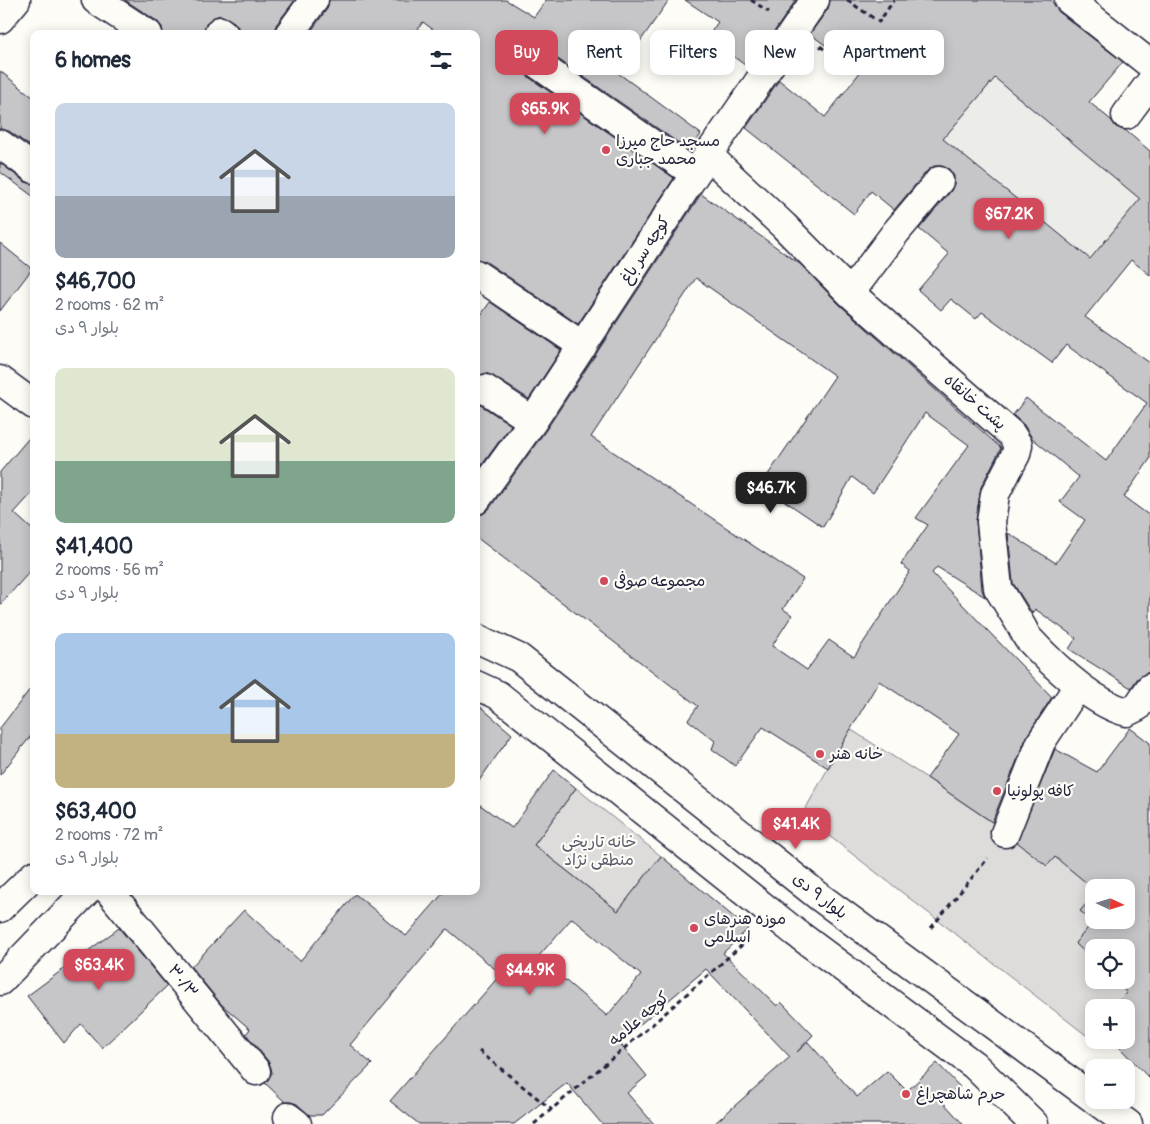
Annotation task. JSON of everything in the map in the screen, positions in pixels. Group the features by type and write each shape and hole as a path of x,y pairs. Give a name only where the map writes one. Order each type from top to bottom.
{"street":[{"path":"0,18 16,0"},
{"path":"96,0 142,30"},
{"path":"292,30 314,0"},
{"name":"کوچه سر باغ","path":"480,494 533,421 702,164 815,0"},
{"path":"1068,0 1150,64"},
{"name":"پشت خانقاه","path":"556,75 702,164 784,226 850,293 1011,434 1018,445 1016,454 995,494 991,522 998,588 1027,637 1078,686 1118,710 1127,712 1136,707 1150,688"},
{"path":"1126,114 1150,83"},
{"path":"0,144 30,166"},
{"path":"850,293 896,232 939,182"},
{"path":"480,277 583,346"},
{"path":"0,380 30,402"},
{"path":"485,389 533,421"},
{"name":"بلوار ۹ دی","path":"480,640 519,658 821,898 1085,1092"},
{"path":"999,842 1041,742 1078,686"},
{"path":"480,687 498,696 795,932 974,1065 1034,1124"},
{"path":"0,908 30,879"},
{"path":"0,981 82,895"},
{"name":"۳۰/۳","path":"112,895 256,1071"},
{"name":"بلوار ۹ دی","path":"1108,1109 1128,1124"}],"path":[{"path":"847,0 879,22 894,0"},
{"path":"931,928 999,842"},
{"name":"کوچه علامه","path":"534,1124 653,1024 752,936"},
{"path":"479,1051 552,1110"}],"shaded area":[{"path":"952,30 1097,121 1104,113 1150,151 1149,275 1131,260 1096,303 906,150 935,75 944,75 944,51"}],"green space":[{"path":"850,729 996,825 1047,865 1056,856 1085,881 1085,906 1081,911 1085,915 1085,929 1087,929 1076,943 1085,952 1085,989 1123,989 1127,993 1121,999 1085,999 1085,1034 802,815"},
{"name":"خانه تاریخی منطقی نژاد","path":"576,788 661,856 618,911 534,845"}],"building":[{"path":"125,0 295,0 276,25 275,30 238,30 234,22 221,15 207,22 204,30 162,30 157,21"},
{"path":"329,0 506,0 534,17 546,0 669,0 640,42 640,30 568,30 568,66 558,59 558,30 495,30 495,75 526,75 674,178 578,324 485,261 480,260 480,30 434,30 423,22 417,30 312,30 327,9"},
{"path":"685,0 796,0 775,30 745,30 745,65 735,58 735,30 712,30 718,22"},
{"path":"830,0 1051,0 1059,12 1123,62 1089,102 1111,120 1116,127 1125,130 1150,151 1150,275 1131,260 1085,317 1150,363 1150,459 1124,497 1150,516 1150,671 1137,679 1131,688 1069,649 1076,638 1035,609 1032,613 1013,583 1008,533 1056,563 1085,520 1060,502 1079,477 1032,438 1024,425 1013,415 1026,398 1106,461 1147,403 1066,345 1052,363 982,312 976,319 951,299 941,310 918,290 949,254 919,229 951,191 954,184 954,176 949,169 942,166 934,166 927,171 894,210 871,191 854,214 746,128 779,80 825,117 858,75 944,75 944,30 824,30 824,44 814,37 813,30 828,9","holes":["995,78 1140,199 1090,259 943,139"]},
{"path":"0,71 30,95 30,146 9,131 0,129"},
{"path":"581,75 621,75 701,134 690,151"},
{"path":"0,163 25,182 30,183 30,194 0,172"},
{"path":"701,194 800,264 840,305 1001,448 981,487 976,520 982,590 985,597 937,567 932,573 1052,697 1027,736 992,822 927,778 959,734 879,681 828,768 763,727 735,766 712,749 715,741 688,720 698,706 480,540 480,514 489,509 546,430","holes":["696,278 835,376 761,485 823,527 852,477 873,493 925,413 969,445 916,518 928,525 901,564 910,571 854,657 829,640 807,670 772,646 792,615 783,609 803,579 591,437"]},
{"path":"0,243 30,267 30,272 0,311"},
{"path":"490,302 561,350 529,399 493,376 486,373 480,375 480,316"},
{"path":"480,405 511,425 480,468"},
{"path":"30,437 30,495 14,513 30,527 30,571 0,605 0,472"},
{"path":"30,689 30,737 0,775 0,728"},
{"path":"480,706 512,734 480,779"},
{"path":"1130,728 1150,743 1150,1079 1135,1064 1135,1059 1131,1059 1121,1049 1135,1049 1135,999 1121,999 1127,993 1123,989 1135,989 1135,939 1085,939 1085,952 1075,943 1087,929 1135,929 1135,879 1085,879 1085,882 1055,857 1047,866 1017,842 1055,749 1097,772"},
{"path":"554,770 576,788 534,845 618,911 661,856 748,929 723,953 777,1006 781,1002 813,1035 797,1052 808,1042 857,1097 887,1071 907,1091 937,1063 960,1087 942,1101 963,1124 714,1124 790,1057 706,969 619,1042 647,1076 627,1093 654,1124 602,1124 567,1083 514,1124 419,1124 390,1101 501,974 447,929 350,1045 372,1064 322,1115 309,1115 297,1104 285,1102 265,1083 272,1073 271,1068 268,1061 246,1034 250,1029 221,1004 191,967 244,910 300,961 354,895 406,936 442,895 480,895 480,805 512,828","holes":["572,918 641,975 607,1016 538,957"]},
{"path":"1085,905 1085,915 1080,911"},
{"path":"119,928 167,986 102,1048 81,1024 64,1043 27,996"}],"place":[{"name":"مسجد حاج میرزا محمد جباری","path":"606,150"},
{"name":"مجموعه صوفی","path":"604,581"},
{"name":"خانه هنر","path":"820,754"},
{"name":"کافه پولونیا","path":"997,791"},
{"name":"موزه هنرهای اسلامی","path":"694,928"},
{"name":"حرم شاهچراغ","path":"906,1094"}]}
